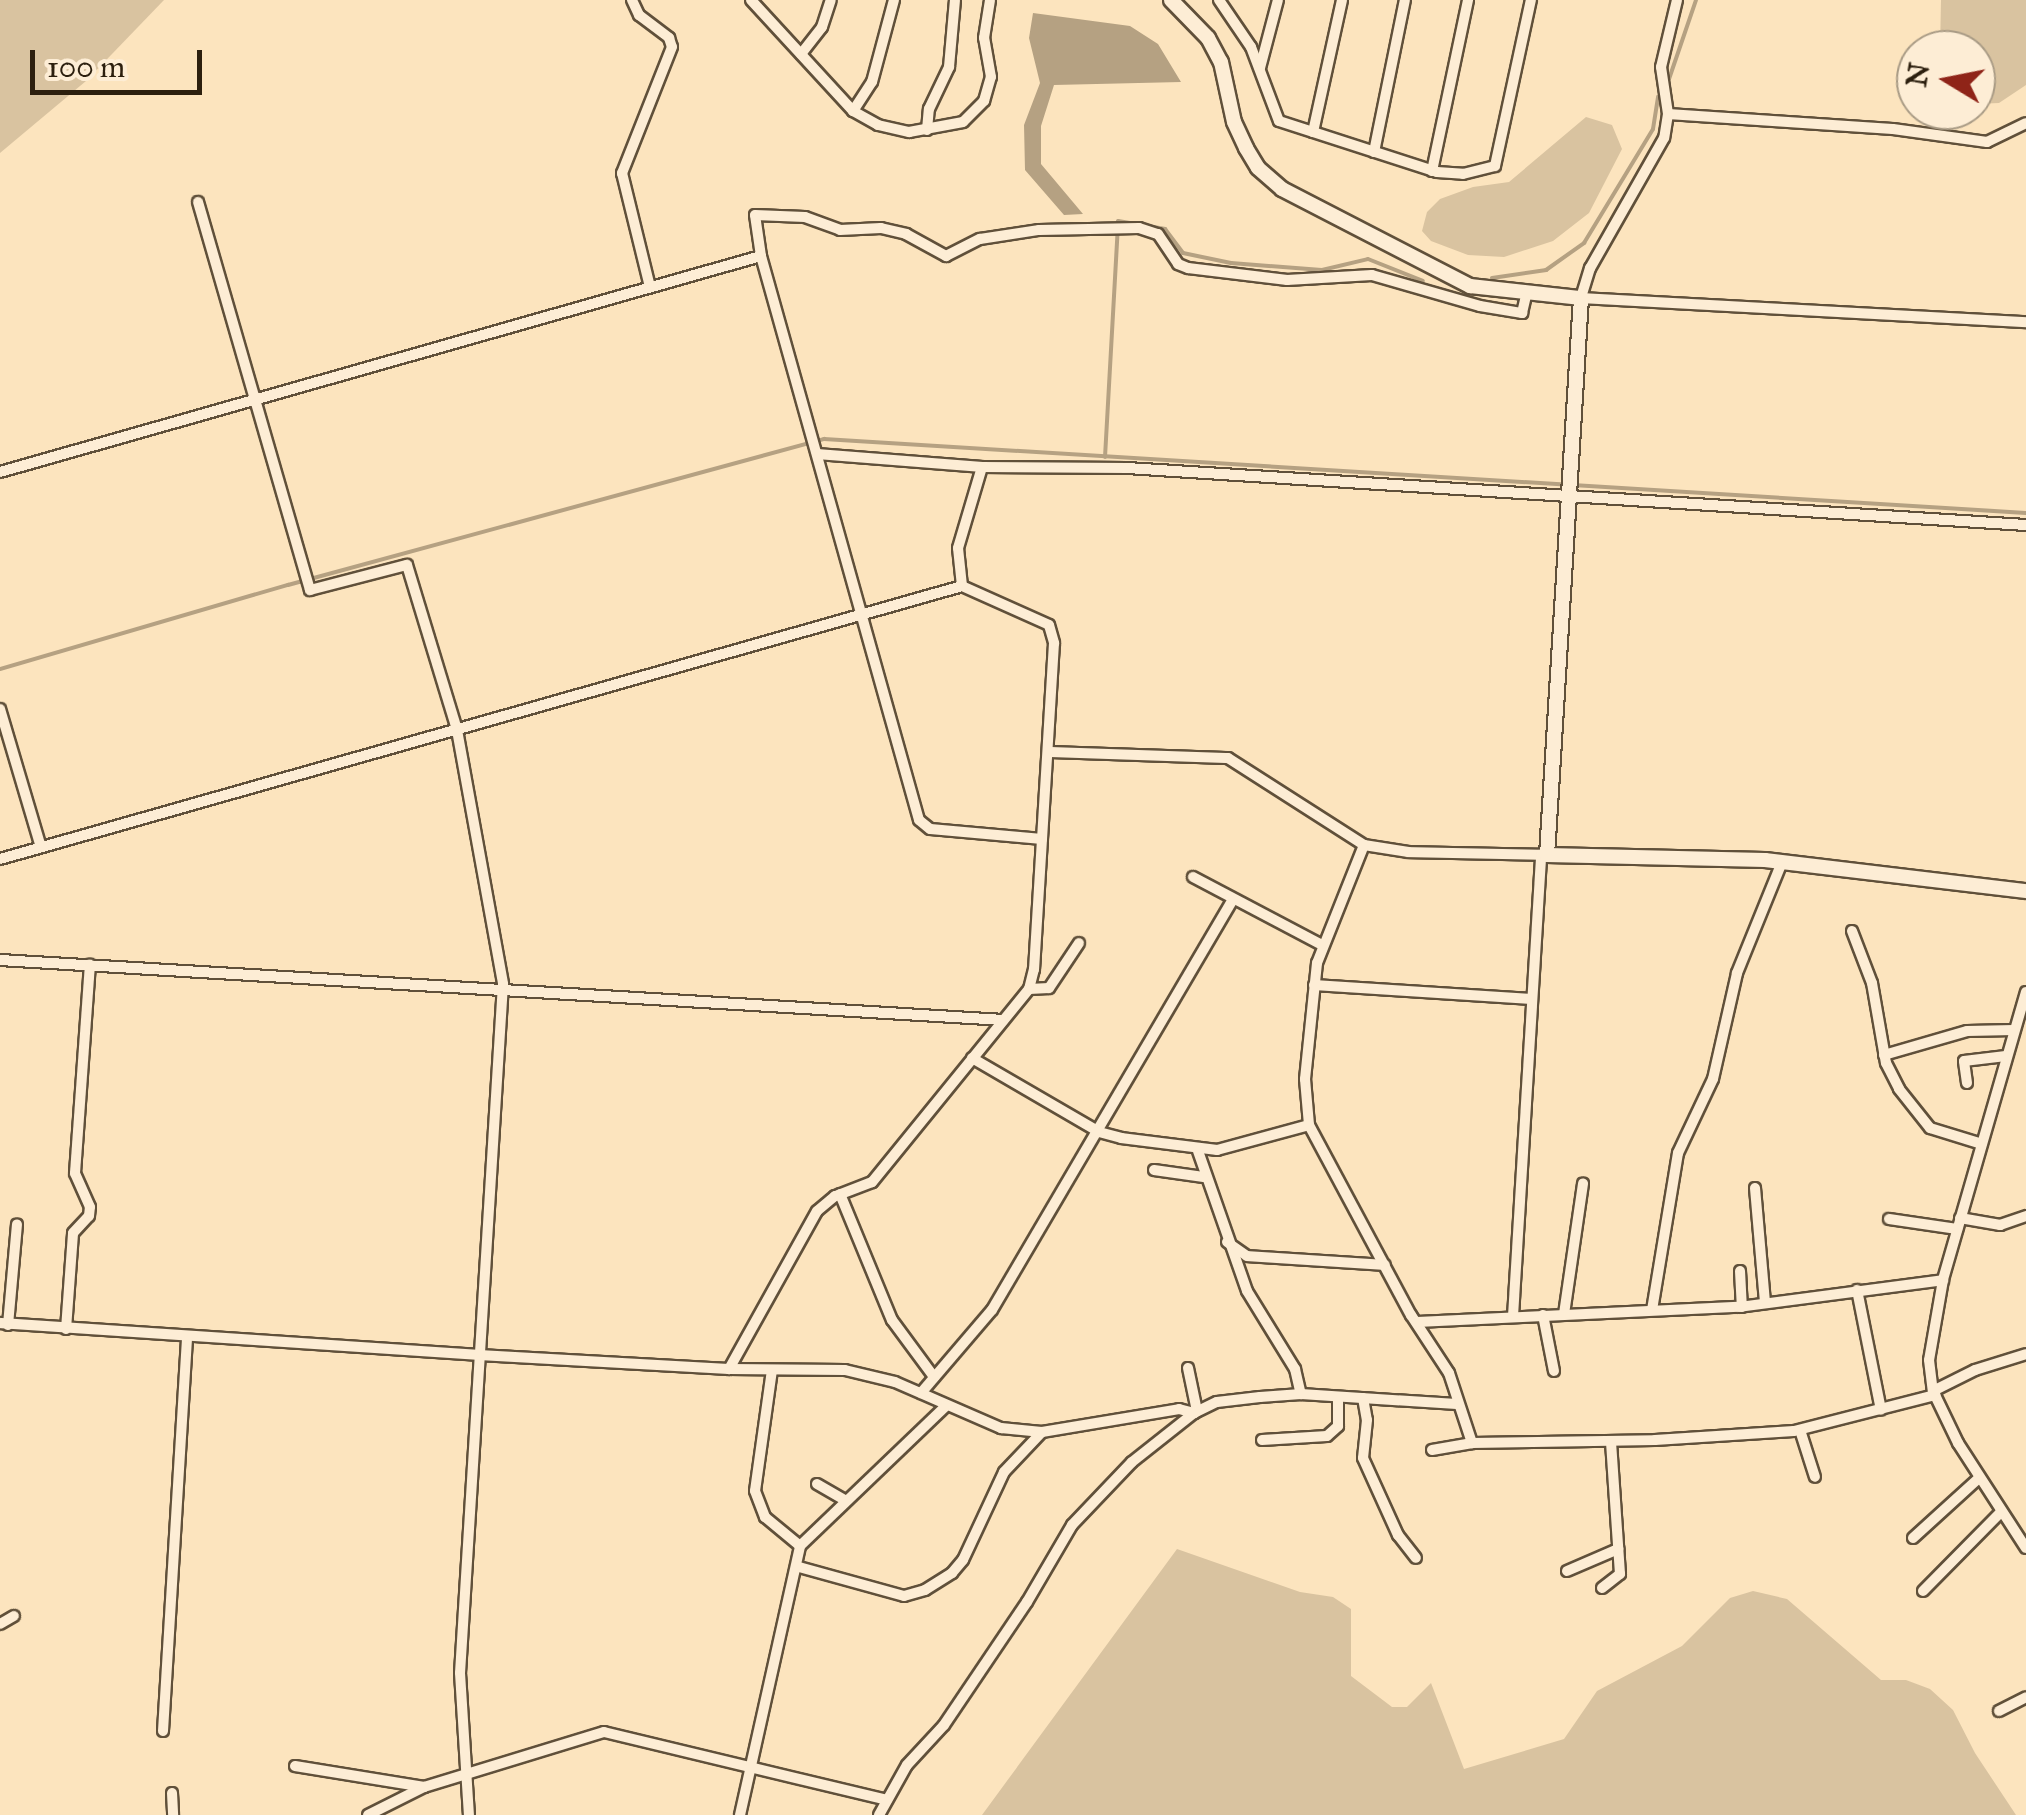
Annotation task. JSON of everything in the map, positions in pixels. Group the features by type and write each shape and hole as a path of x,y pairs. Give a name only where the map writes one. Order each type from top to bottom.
{"street":[{"path":"632,0 638,15 669,38 672,47 622,173 650,287"},
{"path":"751,0 853,111 892,128 928,130 963,122 984,102 991,77 984,38 990,0"},
{"path":"801,54 822,27 831,0"},
{"path":"853,111 872,82 894,0"},
{"path":"928,130 928,109 949,67 955,0"},
{"path":"1171,0 1203,31 1214,50 1234,122 1249,155 1269,179 1311,207 1470,286 1581,298 2026,322"},
{"path":"1219,0 1260,68 1279,121 1432,171 1463,174 1495,166 1530,0"},
{"path":"1260,68 1278,0"},
{"path":"1313,132 1342,0"},
{"path":"1374,152 1405,0"},
{"path":"1432,171 1468,0"},
{"path":"1512,1316 1581,298 1590,268 1664,138 1668,114 1661,67 1677,0"},
{"path":"1668,114 1894,129 1987,142 2026,123"},
{"path":"198,202 310,590 407,565 457,730 502,992 460,1673 470,1774 469,1815"},
{"path":"1042,838 922,826 810,434 753,217 763,212 805,217 840,230 881,228 906,234 946,256 980,239 1039,230 1128,227 1158,234 1178,264 1188,268 1287,280 1372,275 1480,306 1522,312 1527,292"},
{"path":"0,472 761,256"},
{"path":"815,450 982,467 1127,468 2026,525"},
{"path":"962,586 958,548 982,467"},
{"path":"0,860 962,586 1049,624 1052,630 1048,752 1029,989 872,1182 826,1202 806,1228 728,1369"},
{"path":"0,709 41,847"},
{"path":"1048,752 1228,758 1364,846 1408,852 1782,862 2026,891"},
{"path":"1364,846 1322,945 1314,985 1305,1078 1309,1125 1449,1373 1472,1443"},
{"path":"1652,1310 1678,1153 1713,1079 1737,973 1782,862"},
{"path":"1193,878 1322,945"},
{"path":"921,1393 992,1310 1232,901"},
{"path":"1852,932 1872,982 1884,1055 1899,1089 1930,1128 1982,1144"},
{"path":"1029,989 1049,988 1079,943"},
{"path":"0,960 1003,1020"},
{"path":"66,1329 73,1233 89,1216 90,1207 76,1173 90,966"},
{"path":"1314,985 1532,1000"},
{"path":"2026,992 1958,1224 1929,1350 1934,1393 1979,1478 2026,1548"},
{"path":"1884,1055 1967,1031 2014,1030"},
{"path":"1966,1082 1964,1060 2006,1056"},
{"path":"972,1058 1099,1132 1198,1151 1309,1125"},
{"path":"1198,1151 1247,1291 1296,1368 1300,1394"},
{"path":"1154,1170 1204,1177"},
{"path":"1564,1314 1584,1183"},
{"path":"1754,1188 1765,1302"},
{"path":"840,1194 892,1320 934,1378"},
{"path":"1889,1219 2000,1225 2026,1216"},
{"path":"17,1224 4,1324 480,1356 862,1372 1001,1428 1042,1432 1179,1409 1195,1412"},
{"path":"1227,1242 1247,1256 1385,1265"},
{"path":"1740,1271 1742,1306"},
{"path":"1417,1322 1742,1306 1943,1280"},
{"path":"1857,1290 1881,1410"},
{"path":"1543,1315 1554,1371"},
{"path":"163,1731 188,1336"},
{"path":"1432,1450 1472,1443 1479,1446 1611,1441 1800,1430 1934,1393 1975,1370 2026,1354"},
{"path":"1188,1368 1195,1412"},
{"path":"772,1370 755,1491 765,1517 800,1546"},
{"path":"879,1815 907,1765 944,1724 983,1668 1072,1526 1124,1469 1195,1412 1218,1402 1300,1394 1457,1404"},
{"path":"1262,1440 1328,1436 1340,1418 1338,1396"},
{"path":"1364,1398 1367,1420 1362,1458 1398,1535 1416,1558"},
{"path":"740,1815 799,1567 800,1546 946,1406"},
{"path":"1800,1430 1814,1477"},
{"path":"799,1567 904,1596 934,1584 963,1560 1004,1472 1042,1432"},
{"path":"1602,1588 1620,1574 1611,1441"},
{"path":"1913,1538 1979,1478"},
{"path":"817,1484 845,1500"},
{"path":"1923,1591 2001,1512"},
{"path":"1567,1571 1618,1548"},
{"path":"0,1624 14,1616"},
{"path":"2000,1710 2026,1697"},
{"path":"368,1815 424,1787 604,1732 887,1800"},
{"path":"295,1766 424,1787"},
{"path":"172,1793 173,1815"}],"shaded area":[{"path":"0,0 164,0 86,81 0,153"},
{"path":"1941,0 2026,0 2026,85 1996,103 1996,30 1940,30"},
{"path":"1033,13 1130,26 1158,44 1181,82 1054,85 1041,126 1041,164 1083,214 1064,215 1025,170 1024,125 1040,83 1029,38"},
{"path":"1586,117 1612,125 1622,149 1589,213 1553,241 1504,257 1468,255 1431,241 1422,231 1427,212 1440,199 1473,187 1509,182"},
{"path":"1177,1549 1300,1592 1333,1597 1351,1609 1351,1676 1392,1707 1407,1707 1431,1683 1464,1769 1564,1739 1597,1691 1682,1646 1730,1598 1753,1591 1787,1599 1881,1680 1906,1680 1930,1689 1953,1710 1975,1753 2016,1815 982,1815"}],"waterway":[{"path":"1669,79 1696,0"},
{"path":"1492,278 1546,270 1584,243 1653,129 1658,96"},
{"path":"1105,457 1118,221 1165,229 1183,253 1231,263 1322,270 1368,259 1423,281"},
{"path":"0,669 288,585 824,439 2026,513"}]}
